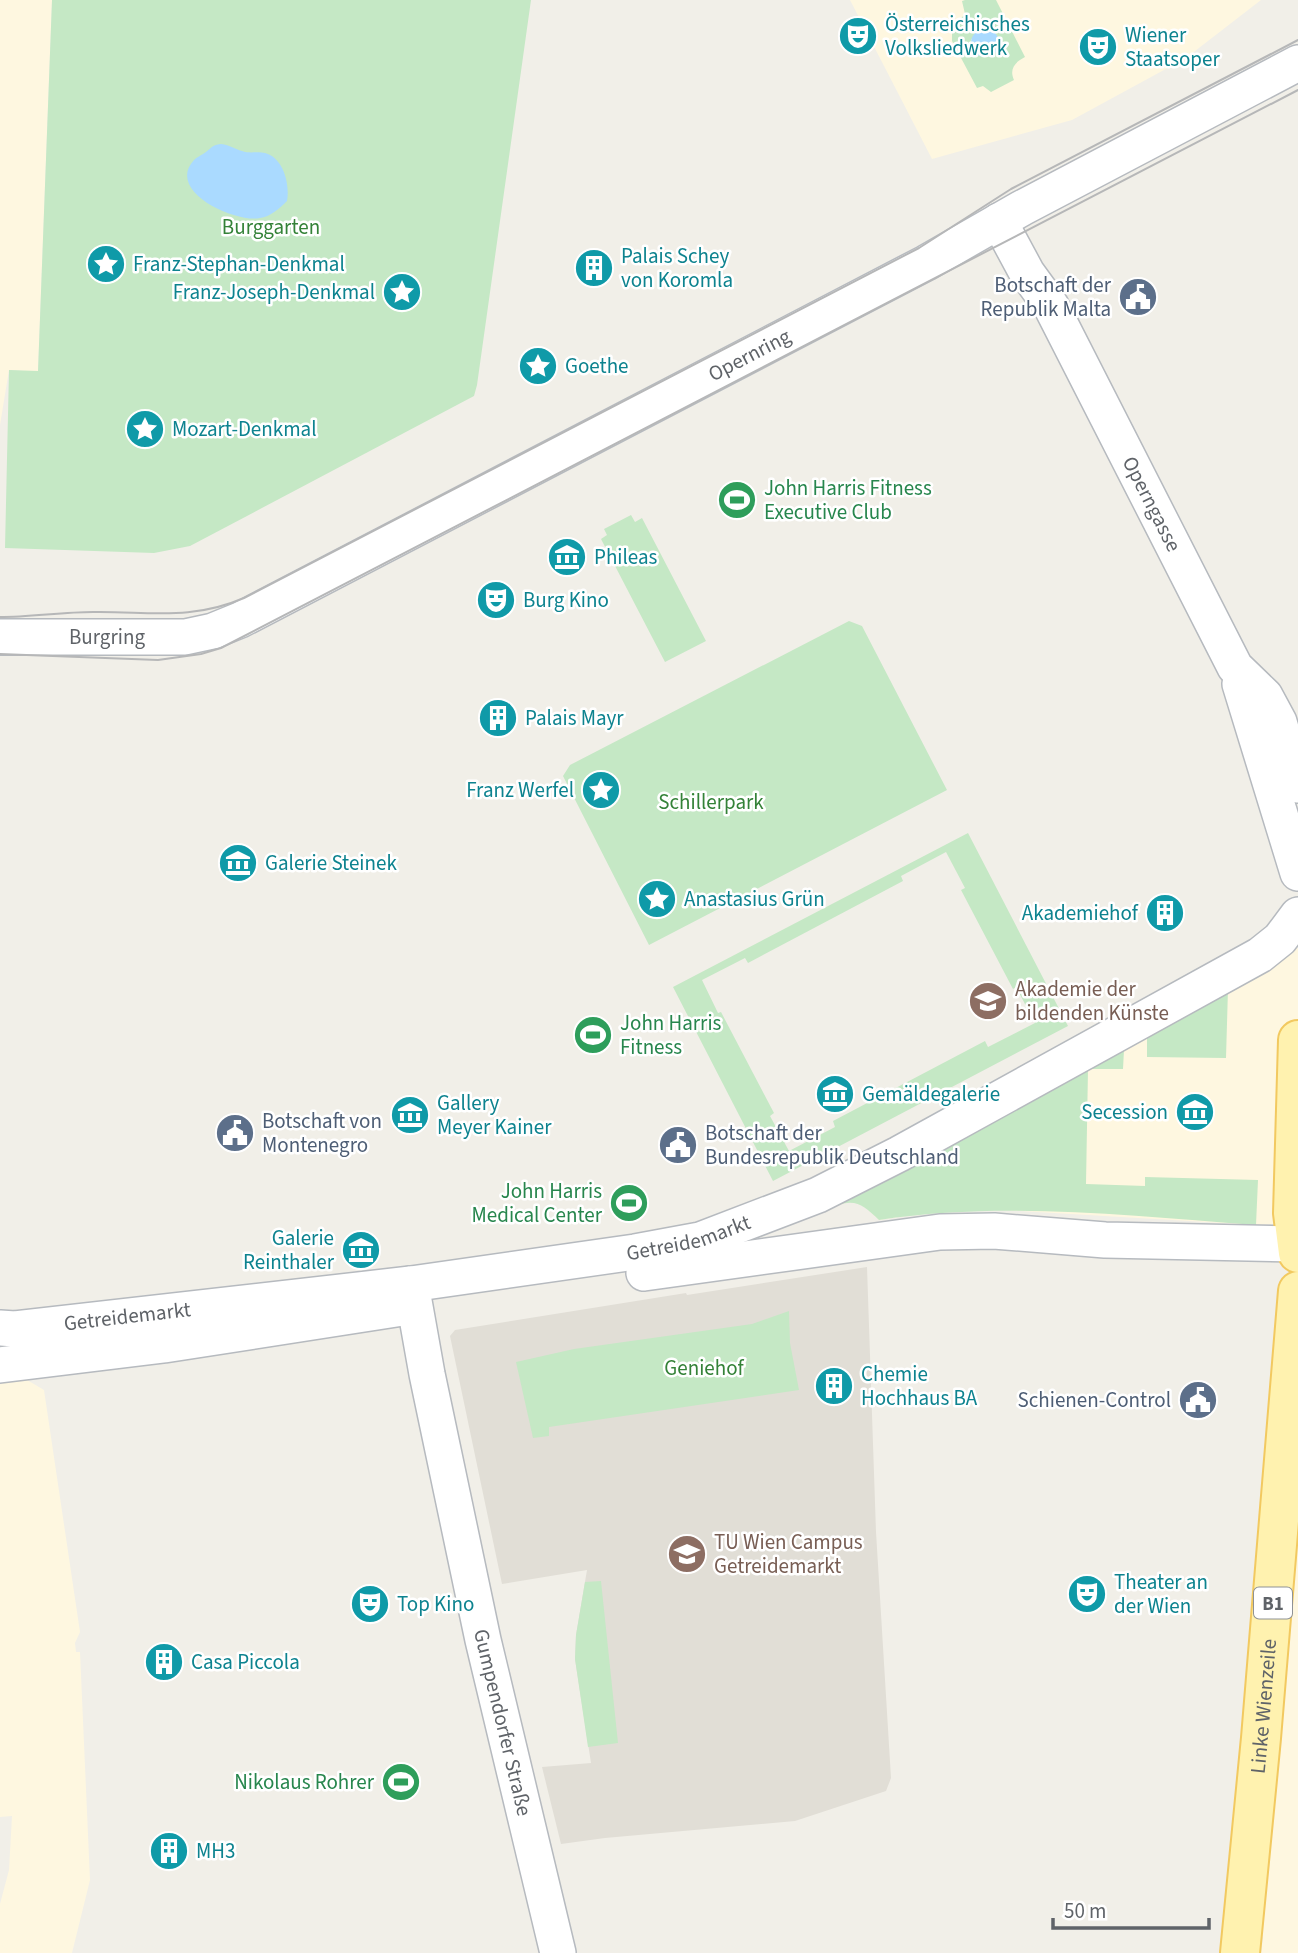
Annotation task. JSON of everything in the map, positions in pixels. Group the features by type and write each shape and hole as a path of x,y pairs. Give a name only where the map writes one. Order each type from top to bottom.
{"main road":[{"name":"Opernring","path":"213,631 240,620 914,269 999,221 1293,67"},
{"name":"Operngasse","path":"999,221 1027,273 1051,306 1235,667 1265,696 1279,722 1298,785"},
{"name":"Burgring","path":"0,637 185,637 213,631"},
{"path":"1235,667 1298,873"},
{"name":"Getreidemarkt","path":"0,1366 164,1345 700,1240 818,1195 899,1154 1260,955 1280,939 1298,915"},
{"path":"1297,1247 1293,1213 1298,1040"},
{"name":"Getreidemarkt","path":"0,1328 15,1329 413,1295 940,1232 994,1231 1105,1240 1297,1247"},
{"name":"Linke Wienzeile","path":"1240,1953 1261,1738 1298,1291"},
{"name":"Gumpendorfer Straße","path":"413,1295 472,1585 558,1953"}],"shaded area":[{"path":"0,0 52,0 38,372 9,370 0,425"},
{"path":"850,0 1261,0 1186,58 1072,120 932,159"},
{"path":"1298,948 1298,1223 1256,1225 1002,1210 931,1212 879,1220 861,1203 849,1202 836,1206 1289,950"},
{"name":"TU Wien Campus Getreidemarkt","path":"867,1267 876,1532 891,1778 886,1791 795,1821 561,1844 542,1767 591,1763 575,1659 576,1635 587,1570 502,1584 450,1336 455,1330"},
{"path":"0,1364 44,1390 80,1632 75,1643 76,1652 80,1652 90,1880 72,1953 0,1953 0,1904 9,1870 12,1816 0,1817"},
{"path":"1298,1421 1298,1953 1261,1953 1263,1938 1258,1916"}],"green space":[{"name":"Burggarten","path":"52,0 531,0 474,396 190,546 154,553 5,548 9,370 38,371"},
{"path":"996,0 1025,57 1014,66 1014,80 991,92 983,86 977,88 952,41 952,28 965,14 962,1","holes":["987,29 995,33 999,47 994,54 975,54 970,45 972,38"]},
{"path":"631,515 635,522 642,518 706,641 665,662 601,539 607,535 604,529"},
{"name":"Schillerpark","path":"849,621 862,626 947,790 649,945 563,776 570,765"},
{"path":"968,833 1068,1026 773,1181 673,987","holes":["946,852 965,888 961,890 1013,989 1016,987 1035,1023 988,1047 985,1041 833,1121 835,1127 789,1151 770,1116 774,1113 702,980 745,958 748,963 903,881 901,876"]},
{"path":"1228,989 1226,1058 1147,1057 1147,1037 1124,1050 1123,1069 1088,1069 1086,1184 1145,1186 1145,1177 1258,1180 1256,1225 1114,1214 1020,1211 926,1214 879,1220 859,1205 849,1203 836,1206 833,1201"},
{"name":"Geniehof","path":"789,1311 790,1343 799,1390 549,1427 549,1436 533,1438 516,1362 574,1349 752,1324"},
{"path":"601,1581 618,1743 588,1747 575,1659 576,1635 585,1582"}],"water":[{"path":"985,29 995,33 999,43 995,53 985,57 975,53 971,43 975,33"},
{"path":"221,144 245,152 265,153 277,160 288,187 287,201 267,216 249,218 220,210 196,193 189,183 187,172 195,159 213,146"}],"tram line":[{"path":"0,617 81,612 187,612 206,610 244,598 919,248 1011,189 1298,40"},
{"path":"0,654 158,660 201,654 221,648 1298,90"}],"place":[{"name":"Österreichisches Volksliedwerk","path":"858,36"},
{"name":"Wiener Staatsoper","path":"1098,47"},
{"name":"Franz-Stephan-Denkmal","path":"106,264"},
{"name":"Palais Schey von Koromla","path":"594,268"},
{"name":"Franz-Joseph-Denkmal","path":"402,292"},
{"name":"Botschaft der Republik Malta","path":"1138,297"},
{"name":"Goethe","path":"538,366"},
{"name":"Mozart-Denkmal","path":"145,429"},
{"name":"John Harris Fitness Executive Club","path":"737,500"},
{"name":"Phileas","path":"567,557"},
{"name":"Burg Kino","path":"496,600"},
{"name":"Palais Mayr","path":"498,718"},
{"name":"Franz Werfel","path":"601,790"},
{"name":"Galerie Steinek","path":"238,863"},
{"name":"Anastasius Grün","path":"657,899"},
{"name":"Akademiehof","path":"1165,913"},
{"name":"Akademie der bildenden Künste","path":"988,1001"},
{"name":"John Harris Fitness","path":"593,1035"},
{"name":"Gemäldegalerie","path":"835,1094"},
{"name":"Secession","path":"1195,1112"},
{"name":"Gallery Meyer Kainer","path":"410,1115"},
{"name":"Botschaft von Montenegro","path":"235,1133"},
{"name":"Botschaft der Bundesrepublik Deutschland","path":"678,1145"},
{"name":"John Harris Medical Center","path":"629,1203"},
{"name":"Galerie Reinthaler","path":"361,1250"},
{"name":"Chemie Hochhaus BA","path":"834,1386"},
{"name":"Schienen-Control","path":"1198,1400"},
{"name":"TU Wien Campus Getreidemarkt","path":"687,1554"},
{"name":"Theater an der Wien","path":"1087,1594"},
{"name":"Top Kino","path":"370,1604"},
{"name":"Casa Piccola","path":"164,1662"},
{"name":"Nikolaus Rohrer","path":"401,1782"},
{"name":"MH3","path":"169,1851"}]}
